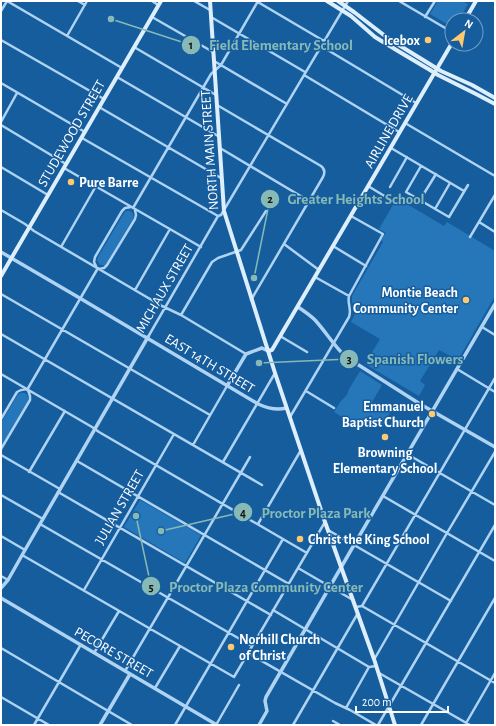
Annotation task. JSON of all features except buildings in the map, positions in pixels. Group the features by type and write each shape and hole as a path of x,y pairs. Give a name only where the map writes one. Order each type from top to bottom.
{"main road":[{"name":"NORTH MAIN STREET","path":"210,1 224,211 286,408 396,725"},
{"path":"327,1 342,10 385,44 434,73 495,103"},
{"path":"338,1 389,39 449,76 472,85 495,98"},
{"path":"469,12 475,2"},
{"name":"STUDEWOOD STREET","path":"1,276 160,3"},
{"path":"385,44 389,39"},
{"name":"AIRLINE DRIVE","path":"268,351 272,350 316,277 447,52"}],"street":[{"path":"1,11 7,1 122,68"},
{"path":"78,1 85,5"},
{"path":"67,36 87,1"},
{"path":"152,1 160,3"},
{"path":"194,1 211,11"},
{"path":"133,208 203,87 211,74 221,64 257,1 324,41"},
{"name":"MICHAUX STREET","path":"1,588 8,580 218,216 224,211 348,1"},
{"path":"399,1 444,28"},
{"path":"425,17 435,1"},
{"path":"470,1 475,2"},
{"path":"152,17 214,53"},
{"path":"211,17 400,133"},
{"path":"1,40 104,99"},
{"path":"321,46 417,103"},
{"path":"134,47 216,95"},
{"path":"214,60 287,104"},
{"path":"116,77 219,136"},
{"path":"1,83 85,132"},
{"path":"1,122 17,93"},
{"path":"217,105 322,167 324,172 321,180 251,300"},
{"path":"99,107 221,178"},
{"path":"405,123 495,176"},
{"path":"1,125 96,186 201,246"},
{"path":"82,138 218,216"},
{"path":"219,148 309,201"},
{"path":"391,148 464,191"},
{"path":"390,187 407,157"},
{"path":"421,166 406,192 449,217 468,185"},
{"path":"1,167 48,195"},
{"path":"420,200 436,174"},
{"path":"435,209 450,183"},
{"path":"61,247 96,186"},
{"path":"368,186 392,200"},
{"path":"470,237 495,195"},
{"path":"98,268 94,262 95,257 122,211 127,208 133,208"},
{"path":"98,268 102,269 108,266 135,219 136,213 133,208"},
{"path":"1,210 61,247 246,354"},
{"path":"180,315 212,262 218,258 241,250 266,211"},
{"path":"290,418 350,315 348,302 349,296 382,234 351,216"},
{"path":"479,222 495,232"},
{"path":"135,290 170,229"},
{"path":"284,244 320,270"},
{"path":"333,246 366,266"},
{"name":"EAST 14TH STREET","path":"1,252 148,337 258,404 272,409 286,408"},
{"path":"1,449 30,400 28,390 98,268"},
{"path":"316,277 349,296"},
{"path":"1,294 210,415"},
{"path":"259,725 266,713 266,697 495,304"},
{"path":"298,307 314,319 333,344 354,362 432,411 495,447"},
{"path":"482,327 495,335"},
{"path":"1,334 262,485"},
{"path":"280,336 307,352"},
{"path":"193,445 246,354 262,348 268,351"},
{"path":"457,369 495,392"},
{"path":"1,374 307,553"},
{"path":"223,462 275,374"},
{"path":"362,606 495,378"},
{"path":"1,419 17,392 21,390 28,390"},
{"path":"306,391 334,408"},
{"path":"29,472 65,411"},
{"name":"JULIAN STREET","path":"84,590 174,434"},
{"path":"258,524 301,450"},
{"path":"374,659 495,452"},
{"path":"407,454 495,505"},
{"path":"1,455 120,528 271,615"},
{"path":"124,671 250,457"},
{"path":"77,461 289,584"},
{"path":"1,495 43,519"},
{"path":"383,496 495,561"},
{"path":"22,555 234,677 325,522"},
{"path":"40,524 252,646"},
{"path":"248,653 377,725 495,525"},
{"path":"328,530 451,601"},
{"path":"1,536 25,550"},
{"path":"175,725 283,539"},
{"path":"298,568 353,600"},
{"path":"1,576 8,580"},
{"name":"PECORE STREET","path":"1,598 216,725"},
{"path":"421,725 495,598"},
{"path":"356,607 362,606 495,683"},
{"path":"273,610 369,667"},
{"path":"94,653 119,611"},
{"path":"293,725 358,613"},
{"path":"34,725 80,646"},
{"path":"155,689 180,646"},
{"path":"1,648 132,725"},
{"path":"346,708 369,667 376,665"},
{"path":"378,672 434,704 465,724 470,725"},
{"path":"465,724 495,673"},
{"path":"100,725 130,674"},
{"path":"216,725 239,685"},
{"path":"1,697 49,725"},
{"path":"333,721 340,725"}],"shaded area":[{"path":"438,1 462,1 468,4 464,12 444,12 444,22 430,14"},
{"path":"212,177 217,180 218,197 206,189"},
{"path":"397,198 444,226 447,222 495,251 495,296 458,360 439,350 420,381 425,385 419,396 365,364 380,339 351,322 356,312 352,301 352,296 383,242 381,240 386,233 379,229"},
{"path":"126,211 132,213 133,219 107,263 105,265 100,265 97,260 98,257"},
{"path":"360,371 382,385 372,402 384,409 388,402 395,406 393,411 391,410 383,427 357,419 354,424 334,412 347,395"},
{"path":"18,394 27,394 28,401 1,447 1,423"},
{"path":"140,500 201,535 185,563 124,527"}],"place":[{"name":"Field Elementary School","path":"111,19"},
{"name":"Icebox","path":"428,40"},
{"name":"Pure Barre","path":"71,182"},
{"name":"Greater Heights School","path":"254,278"},
{"name":"Montie Beach Community Center","path":"466,300"},
{"name":"Spanish Flowers","path":"259,363"},
{"name":"Emmanuel Baptist Church","path":"432,414"},
{"name":"Browning Elementary School","path":"385,437"},
{"name":"Proctor Plaza Community Center","path":"136,516"},
{"name":"Proctor Plaza Park","path":"161,531"},
{"name":"Christ the King School","path":"300,539"},
{"name":"Norhill Church of Christ","path":"231,647"}]}
